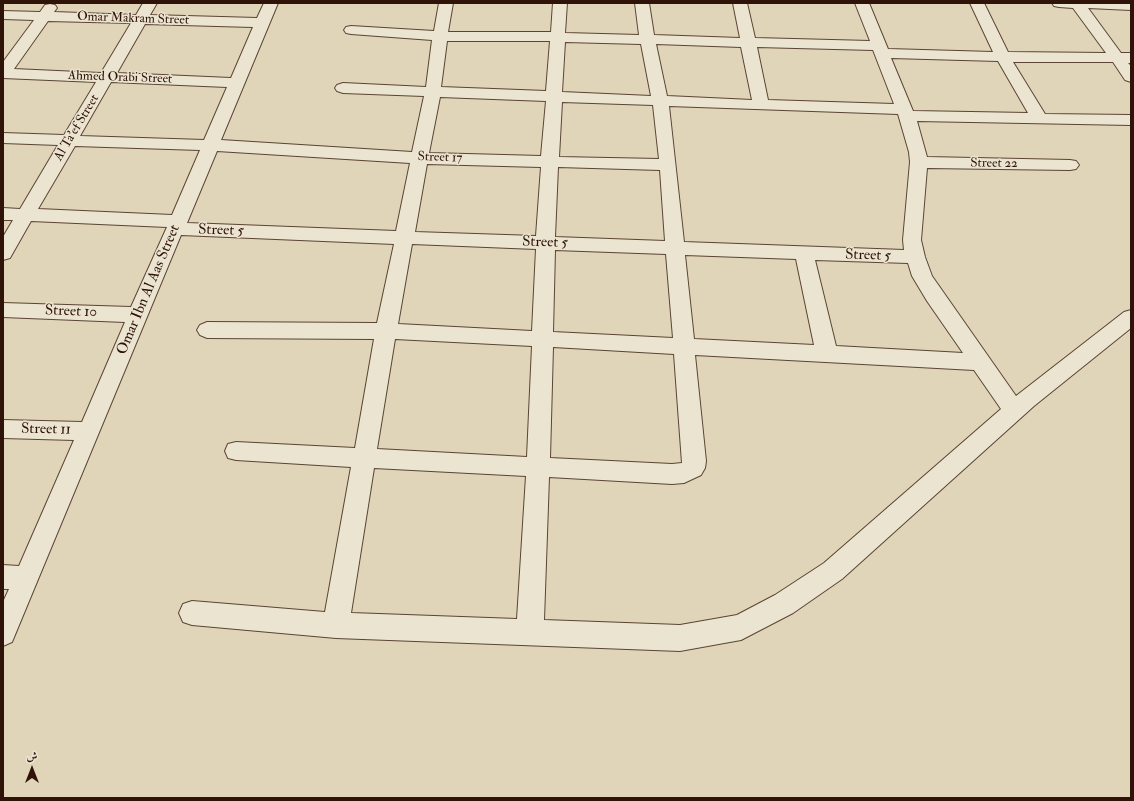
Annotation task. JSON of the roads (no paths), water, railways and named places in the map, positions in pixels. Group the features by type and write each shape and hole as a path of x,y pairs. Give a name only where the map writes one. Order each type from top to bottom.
{"street":[{"path":"3,73 53,3"},
{"name":"Al Ta'ef Street","path":"3,253 150,3"},
{"name":"Omar Ibn Al Aas Street","path":"3,633 14,577 89,431 272,3"},
{"path":"336,625 386,331 433,91 446,3"},
{"path":"530,632 538,466 545,243 560,3"},
{"path":"236,450 672,474 684,472 693,468 694,461 668,165 660,100 647,39 642,3"},
{"path":"740,3 761,105"},
{"path":"862,3 906,112 918,152 919,162 912,240 915,257 922,276 1014,410"},
{"path":"977,3 1003,57 1039,118"},
{"path":"1059,3 1131,6"},
{"path":"1077,4 1124,58 1131,77"},
{"name":"Omar Makram Street","path":"3,15 263,24"},
{"path":"351,30 440,36 558,37 747,42 1003,57 1124,58"},
{"name":"Ahmed Orabi Street","path":"3,73 237,83"},
{"path":"343,88 660,100 1039,118 1131,120"},
{"name":"Street 17","path":"3,138 211,145 419,158 668,165"},
{"name":"Street 22","path":"919,162 1070,165"},
{"name":"Street 5","path":"3,214 405,238 915,257"},
{"path":"804,253 827,355"},
{"name":"Street 10","path":"3,310 138,315"},
{"path":"192,613 336,625 680,638 741,627 784,604 832,570 1014,410 1131,317"},
{"path":"207,330 386,331 981,362"},
{"name":"Street 11","path":"3,429 89,431"}]}
